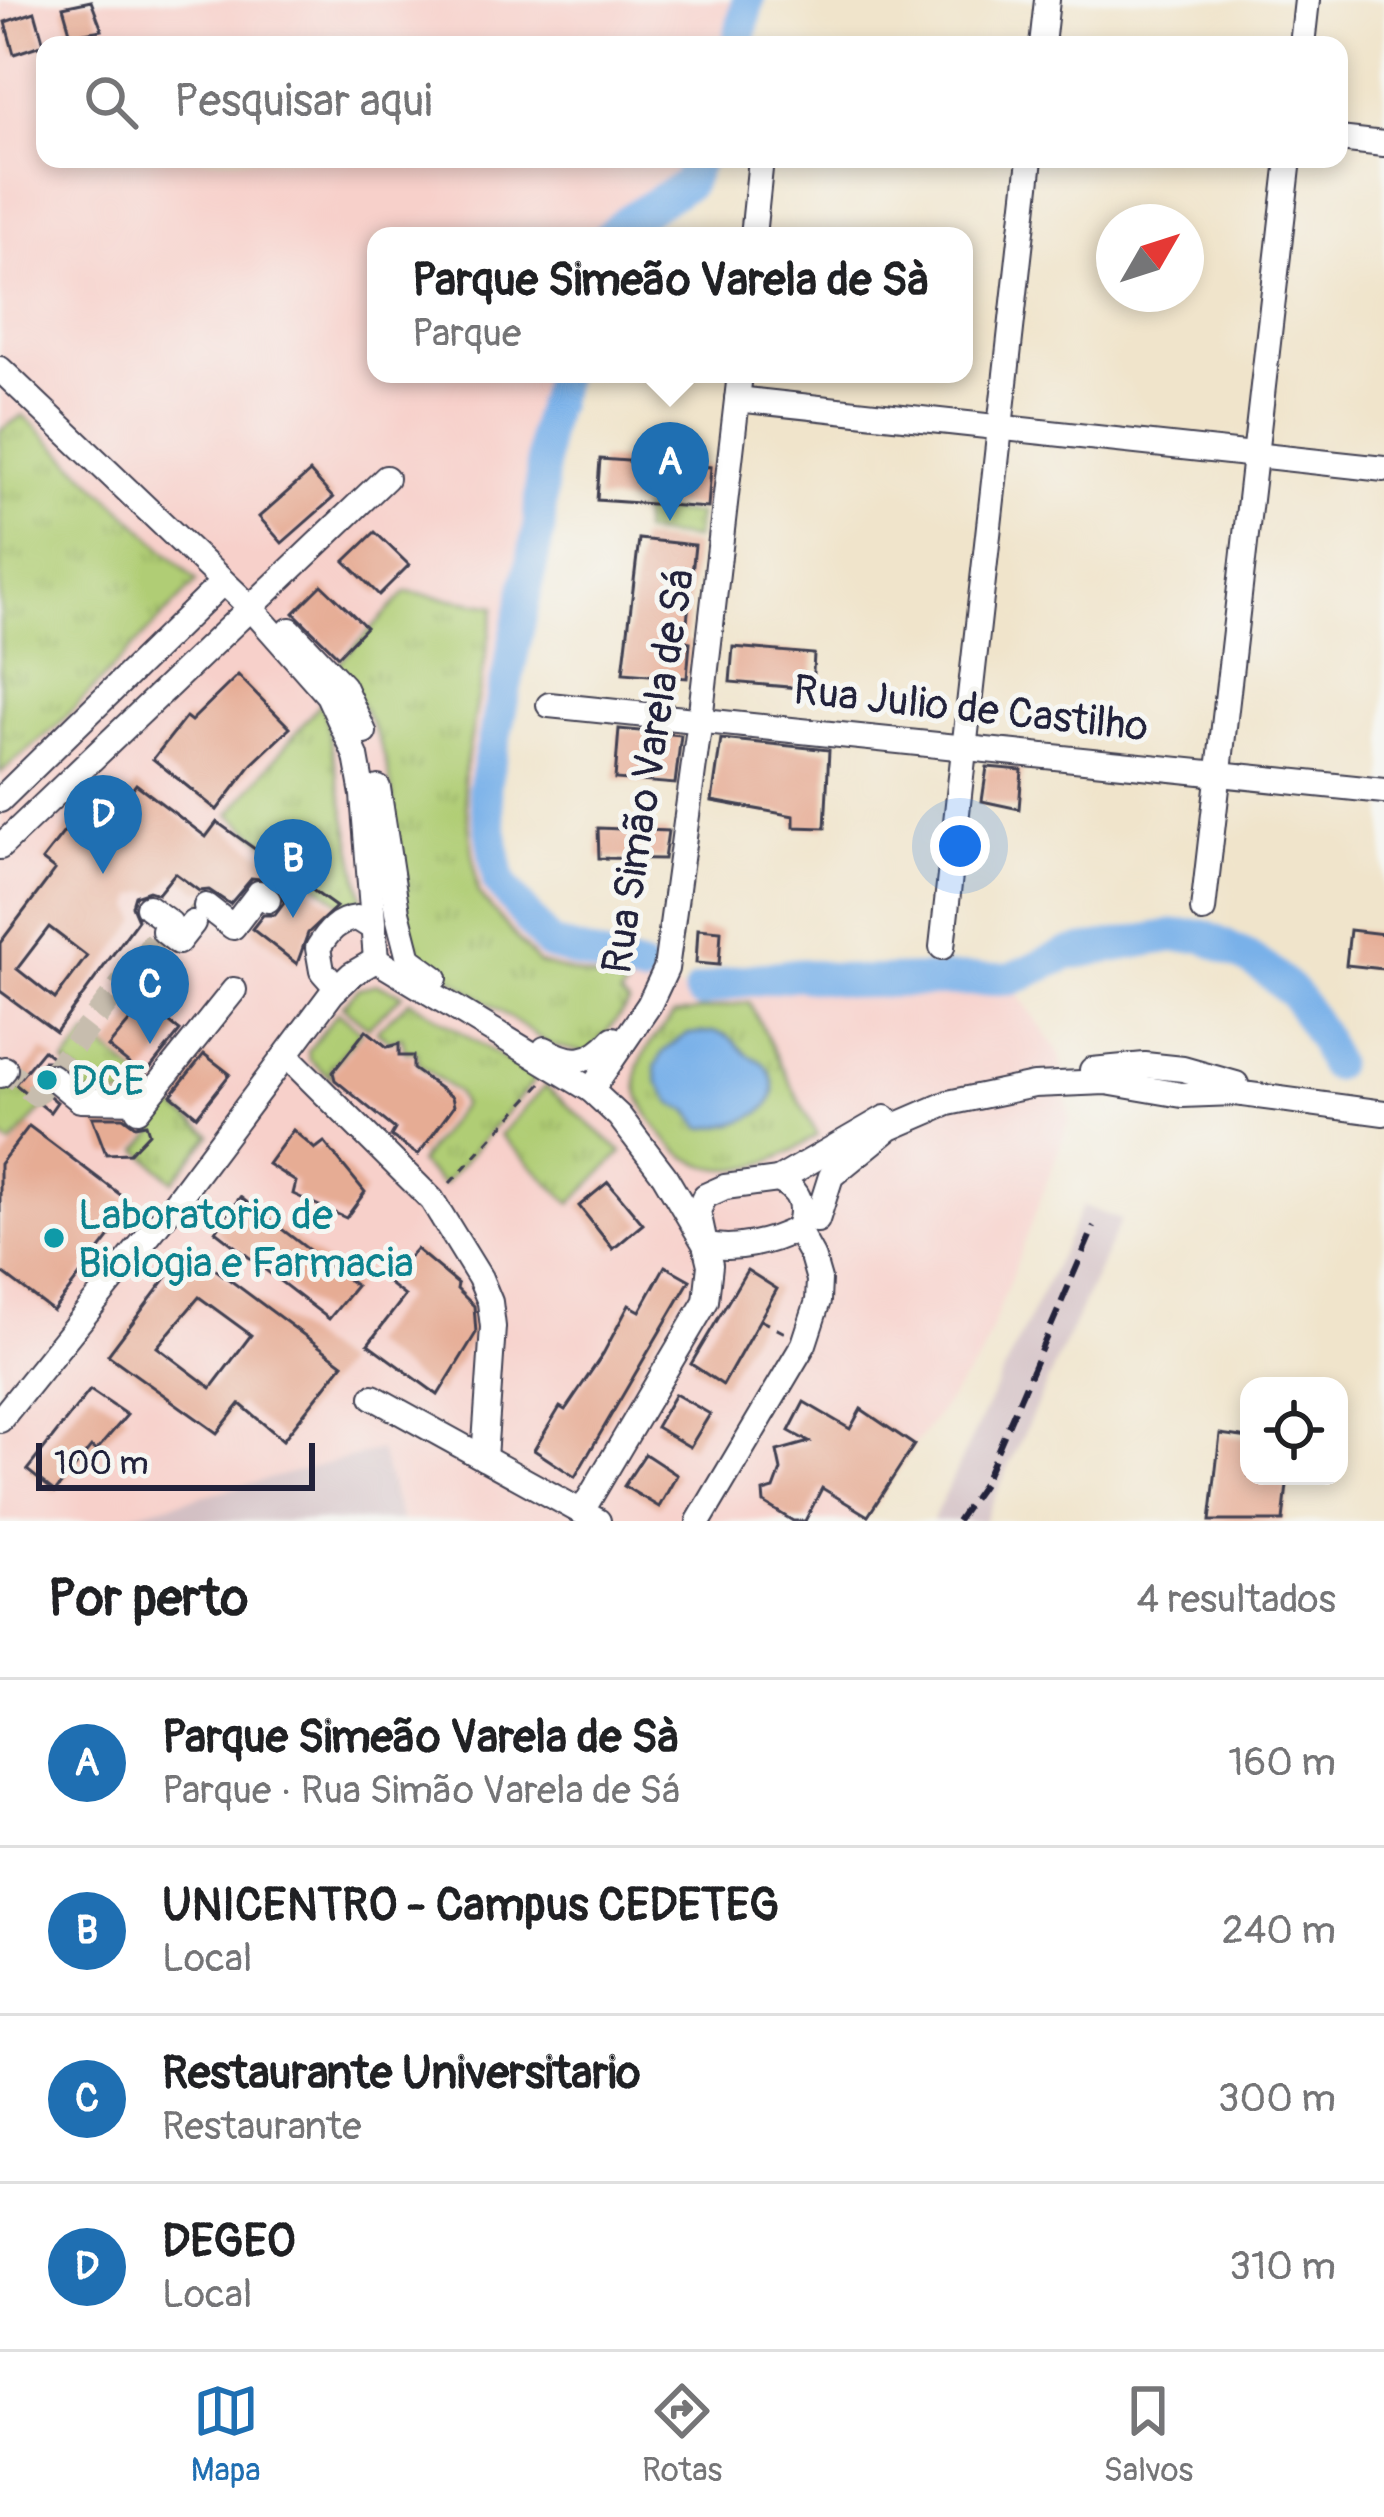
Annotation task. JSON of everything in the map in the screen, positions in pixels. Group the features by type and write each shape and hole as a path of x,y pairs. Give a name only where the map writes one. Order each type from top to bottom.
{"street":[{"path":"1043,36 1047,0"},
{"path":"1303,36 1307,0"},
{"path":"1348,140 1384,144"},
{"path":"754,227 760,168"},
{"path":"942,947 1029,168"},
{"path":"1203,910 1288,168"},
{"path":"0,369 224,582 330,669 352,702 374,763 397,912 410,959 466,1000 569,1062 601,1052 649,988"},
{"path":"738,387 1000,428 1384,469"},
{"name":"Rua Simão Varela de Sá","path":"590,1090 649,1005 666,969 738,387"},
{"path":"0,847 386,478"},
{"path":"0,800 224,582"},
{"path":"255,604 328,695 356,756 376,960"},
{"name":"Rua Julio de Castilho","path":"549,705 1384,791"},
{"path":"148,907 183,921 233,927 259,893 268,900"},
{"path":"338,988 322,971 317,948 330,930 347,919 357,917 373,928"},
{"path":"0,1420 338,988 376,960"},
{"path":"376,960 590,1090 619,1116 664,1175 705,1244 714,1247 754,1242 806,1219 831,1176 890,1128 948,1103 1034,1085 1106,1082 1182,1095 1235,1093 1384,1113"},
{"path":"51,1076 80,1100 141,1106 234,990"},
{"path":"286,1056 433,1200 480,1278 493,1327 484,1458"},
{"path":"700,1201 724,1187 778,1180 899,1109 971,1086 1051,1069 1098,1070 1181,1088 1236,1084 1384,1098"},
{"path":"806,1219 823,1157"},
{"path":"664,1175 700,1201"},
{"path":"699,1521 804,1344 818,1301 819,1280 806,1219 790,1185 778,1180"},
{"path":"373,1397 590,1516 706,1300 711,1276 699,1223 700,1201"}],"path":[{"path":"433,1200 555,1070"},
{"path":"760,1320 804,1344"}],"shaded area":[{"path":"0,0 740,0 732,36 36,36 36,168 685,168 680,178 630,207 607,227 367,227 367,383 546,383 532,430 533,480 481,787 495,883 547,947 627,968 700,997 795,980 858,990 1014,988 1060,1054 1070,1120 981,1357 857,1521 401,1521 379,1451 104,1521 0,1521"},
{"path":"1083,1206 1121,1220 984,1521 932,1521"},
{"path":"380,1450 401,1521 104,1521"}],"green space":[{"path":"23,415 197,581 56,727 0,773 0,431"},
{"path":"641,509 698,514 695,539 643,533"},
{"path":"406,592 495,606 463,780 478,893 538,963 627,987 620,996 629,1004 589,1054 550,1045 414,953 387,766 366,713 336,666"},
{"path":"322,701 363,900 341,904 230,814"},
{"path":"377,984 403,994 368,1027 342,1006 359,988"},
{"path":"410,1000 536,1079 443,1185 418,1163 462,1105 457,1093 419,1064 417,1051 405,1052 402,1037 389,1041 376,1031"},
{"path":"749,1002 817,1135 752,1166 709,1167 670,1144 653,1122 638,1090 638,1069 648,1047 674,1015"},
{"path":"338,1012 361,1031 330,1069 332,1079 309,1059 308,1051"},
{"path":"89,1034 146,1083 132,1096 93,1098 78,1082 79,1075 65,1064"},
{"path":"7,1077 44,1107 11,1145 0,1136 0,1085"},
{"path":"545,1086 622,1152 571,1204 500,1135"},
{"path":"160,1097 211,1135 173,1181 139,1150 154,1133 148,1113"}],"water":[{"path":"714,1032 765,1065 774,1083 773,1096 767,1106 744,1121 702,1128 689,1111 672,1103 658,1082 655,1067 663,1052 679,1039"}],"building":[{"path":"91,1 102,30 71,35 63,7"},
{"path":"35,12 42,36 36,36 36,47 14,54 5,22"},
{"path":"600,459 711,467 708,508 597,500"},
{"path":"310,472 333,498 282,543 259,517"},
{"path":"375,532 409,565 379,595 345,561"},
{"path":"639,539 695,545 685,641 690,642 687,678 623,673"},
{"path":"322,585 366,627 338,656 294,613"},
{"path":"733,647 814,654 812,689 730,682"},
{"path":"238,675 290,728 252,764 217,810 153,759 186,717 191,721"},
{"path":"619,729 681,735 675,784 615,779"},
{"path":"721,739 829,750 825,828 794,827 794,816 712,801"},
{"path":"987,767 1022,770 1019,809 982,801"},
{"path":"136,784 206,837 217,822 336,907 308,933 297,964 252,929 263,915 275,915 284,903 283,893 269,880 252,878 230,904 209,890 199,891 175,873 158,894 149,891 135,896 132,906 138,920 56,1032 0,991 0,943 55,870 42,860 74,819 97,836","holes":["49,927 87,956 55,999 17,969"]},
{"path":"598,828 668,831 664,859 599,858"},
{"path":"698,929 721,931 719,965 696,963"},
{"path":"1350,930 1384,934 1384,969 1346,965"},
{"path":"145,1003 180,1031 144,1076 108,1047"},
{"path":"366,1030 387,1047 399,1044 399,1056 413,1056 413,1069 452,1097 454,1106 418,1155 391,1136 395,1129 335,1080 333,1072"},
{"path":"43,1050 57,1061 44,1061 35,1074 40,1088 57,1102 50,1112 15,1084"},
{"path":"204,1054 230,1074 197,1116 171,1095"},
{"path":"92,1117 123,1117 135,1126 146,1124 149,1133 130,1153 106,1154"},
{"name":"Laboratorio de Biologia e Farmacia","path":"29,1126 134,1205 53,1311 0,1271 0,1164"},
{"path":"293,1130 315,1149 324,1142 365,1192 346,1218 293,1194 296,1182 268,1164"},
{"path":"608,1182 643,1224 613,1249 579,1206"},
{"path":"240,1197 356,1286 329,1319 215,1231"},
{"path":"188,1249 343,1364 283,1440 240,1404 217,1433 108,1355","holes":["199,1297 251,1335 211,1388 157,1347"]},
{"path":"416,1249 458,1284 457,1289 474,1306 476,1333 438,1395 368,1344 405,1296 387,1282"},
{"path":"665,1266 690,1280 575,1477 534,1450 560,1407 565,1410 603,1354 629,1305 640,1311"},
{"path":"747,1270 777,1289 723,1385 691,1364"},
{"path":"90,1390 127,1415 96,1451 91,1447 55,1492 27,1470"},
{"path":"675,1394 710,1414 690,1447 656,1427"},
{"path":"804,1402 850,1429 861,1409 914,1445 868,1516 822,1488 805,1521 793,1521 764,1503 763,1492 774,1489 781,1470 777,1451 809,1442 789,1431"},
{"path":"1220,1434 1240,1437 1240,1485 1287,1485 1283,1521 1210,1521"},
{"path":"645,1454 677,1475 659,1507 624,1486"}],"waterway":[{"path":"740,36 748,0"},
{"path":"619,227 687,184 694,168"},
{"path":"558,383 544,434 539,529 484,787 499,882 549,944 641,971"},
{"path":"700,992 797,974 857,982 1011,979 1067,954 1171,936 1203,936 1247,957 1295,995 1333,1064"}],"tunnel":[{"path":"0,1065 36,1094 178,912 193,923 205,907"}],"railway":[{"path":"957,1521 983,1484 1094,1227"}],"place":[{"name":"Parque Simeão Varela de Sà","path":"670,521"},
{"name":"DEGEO","path":"103,874"},
{"name":"UNICENTRO - Campus CEDETEG","path":"293,918"},
{"name":"Restaurante Universitario","path":"150,1044"},
{"name":"DCE","path":"47,1080"},
{"name":"Laboratorio de Biologia e Farmacia","path":"54,1238"}]}
